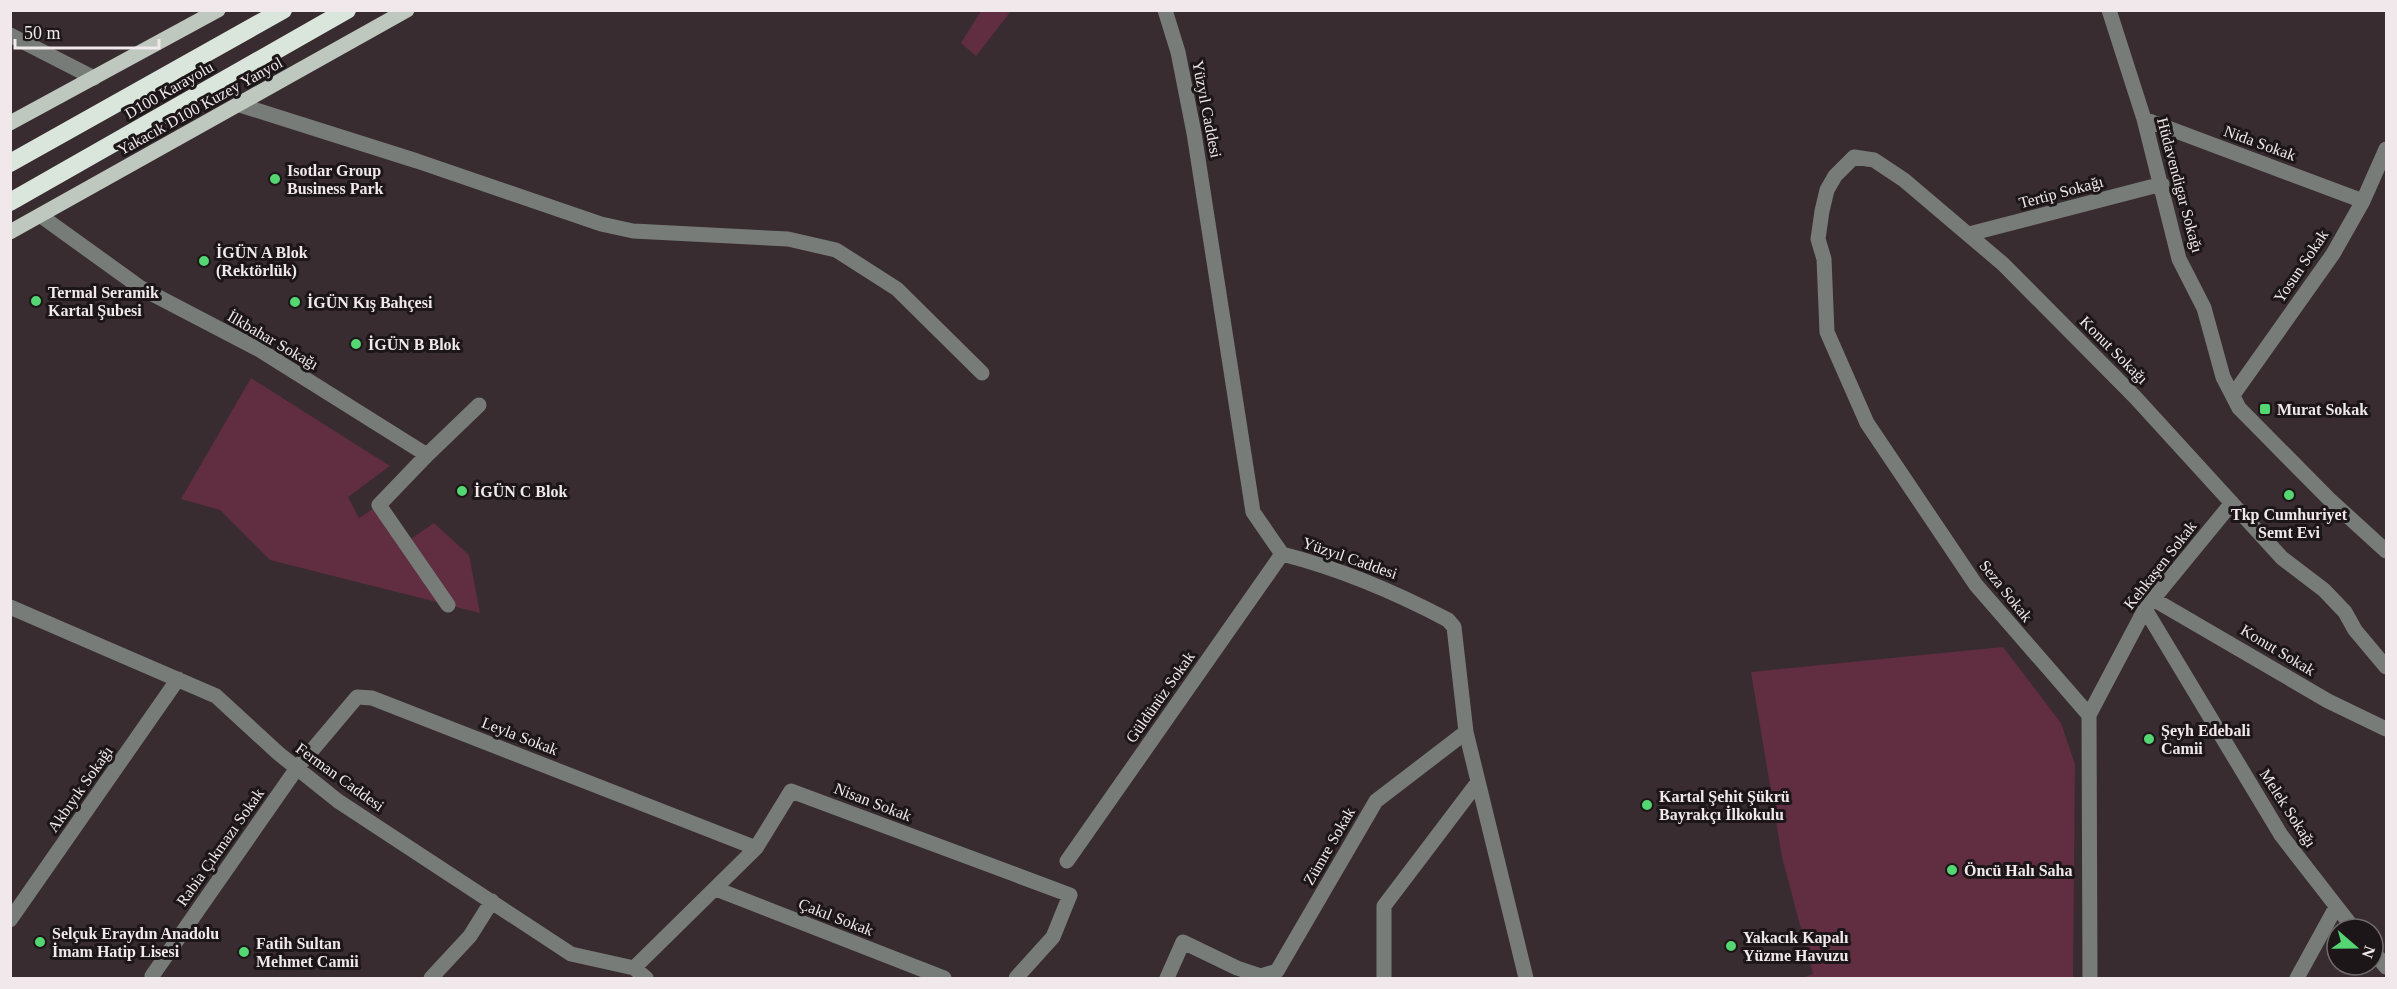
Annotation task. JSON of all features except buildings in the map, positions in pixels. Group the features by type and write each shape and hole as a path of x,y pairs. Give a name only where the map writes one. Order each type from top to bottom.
{"highway":[{"name":"D100 Karayolu","path":"10,163 283,10"},
{"name":"D100 Karayolu","path":"10,202 347,10"}],"main road":[{"path":"10,123 218,10"},
{"name":"Yakacık D100 Kuzey Yanyol","path":"10,232 407,10"}],"street":[{"name":"Yüzyıl Caddesi","path":"1165,10 1178,52 1194,133 1253,512 1282,554 1314,562 1394,592 1452,623 1456,633 1466,732 1526,978"},
{"name":"Hüdavendigar Sokağı","path":"2109,10 2144,119 2179,259 2204,308 2223,377 2239,408 2329,499 2386,551"},
{"path":"10,35 94,78"},
{"path":"240,105 417,161 601,224 633,231 788,239 836,250 897,290 982,373"},
{"name":"Nida Sokak","path":"2144,119 2363,201"},
{"name":"Yosun Sokak","path":"2233,395 2333,254 2363,201 2386,149"},
{"name":"Konut Sokağı","path":"1818,239 1827,190 1846,162 1854,157 1864,157 1884,166 1969,234 2088,348 2282,558 2324,591 2345,612 2355,630 2386,666"},
{"name":"Tertip Sokağı","path":"1969,234 2162,184"},
{"name":"İlkbahar Sokağı","path":"41,216 141,288 258,349 427,454"},
{"name":"Seza Sokak","path":"1818,239 1824,259 1827,332 1868,423 1976,585 2089,715"},
{"path":"448,605 379,505 427,454 479,405"},
{"name":"Kehkaşen Sokak","path":"2089,715 2149,604 2231,504"},
{"name":"Güldünüz Sokak","path":"1067,861 1282,554"},
{"name":"Konut Sokak","path":"2149,604 2328,701 2386,729"},
{"name":"Melek Sokağı","path":"2149,604 2281,835 2345,917"},
{"name":"Ferman Caddesi","path":"10,608 216,696 338,801 571,954 634,968 646,978"},
{"name":"Akbıyık Sokağı","path":"10,921 178,679"},
{"name":"Leyla Sokak","path":"297,768 357,697 372,698 756,848"},
{"path":"2089,715 2090,978"},
{"name":"Zümre Sokak","path":"1167,978 1183,942 1237,968 1261,976 1277,971 1376,801 1466,732"},
{"name":"Rabia Çıkmazı Sokak","path":"153,976 297,768"},
{"path":"1384,978 1384,906 1478,782"},
{"name":"Nisan Sokak","path":"634,968 756,848 791,791 1070,895 1053,937 1016,978"},
{"name":"Çakıl Sokak","path":"716,889 944,978"},
{"path":"431,978 470,936 492,901"},
{"path":"2297,978 2336,907"}],"shaded area":[{"path":"981,11 1011,11 976,56 961,43"},
{"path":"251,378 390,466 348,497 359,518 379,505 405,543 434,523 469,555 480,613 270,560 220,510 181,499"},
{"name":"Öncü Halı Saha","path":"2003,647 2061,723 2075,764 2073,977 1802,978 1813,974 1782,857 1751,672"}],"place":[{"name":"Isotlar Group Business Park","path":"275,179"},
{"name":"İGÜN A Blok (Rektörlük)","path":"204,261"},
{"name":"Termal Seramik Kartal Şubesi","path":"36,301"},
{"name":"İGÜN Kış Bahçesi","path":"295,302"},
{"name":"İGÜN B Blok","path":"356,344"},
{"name":"Murat Sokak","path":"2265,409"},
{"name":"İGÜN C Blok","path":"462,491"},
{"name":"Tkp Cumhuriyet Semt Evi","path":"2289,495"},
{"name":"Şeyh Edebali Camii","path":"2149,739"},
{"name":"Kartal Şehit Şükrü Bayrakçı İlkokulu","path":"1647,805"},
{"name":"Öncü Halı Saha","path":"1952,870"},
{"name":"Selçuk Eraydın Anadolu İmam Hatip Lisesi","path":"40,942"},
{"name":"Yakacık Kapalı Yüzme Havuzu","path":"1731,946"},
{"name":"Fatih Sultan Mehmet Camii","path":"244,952"}]}
